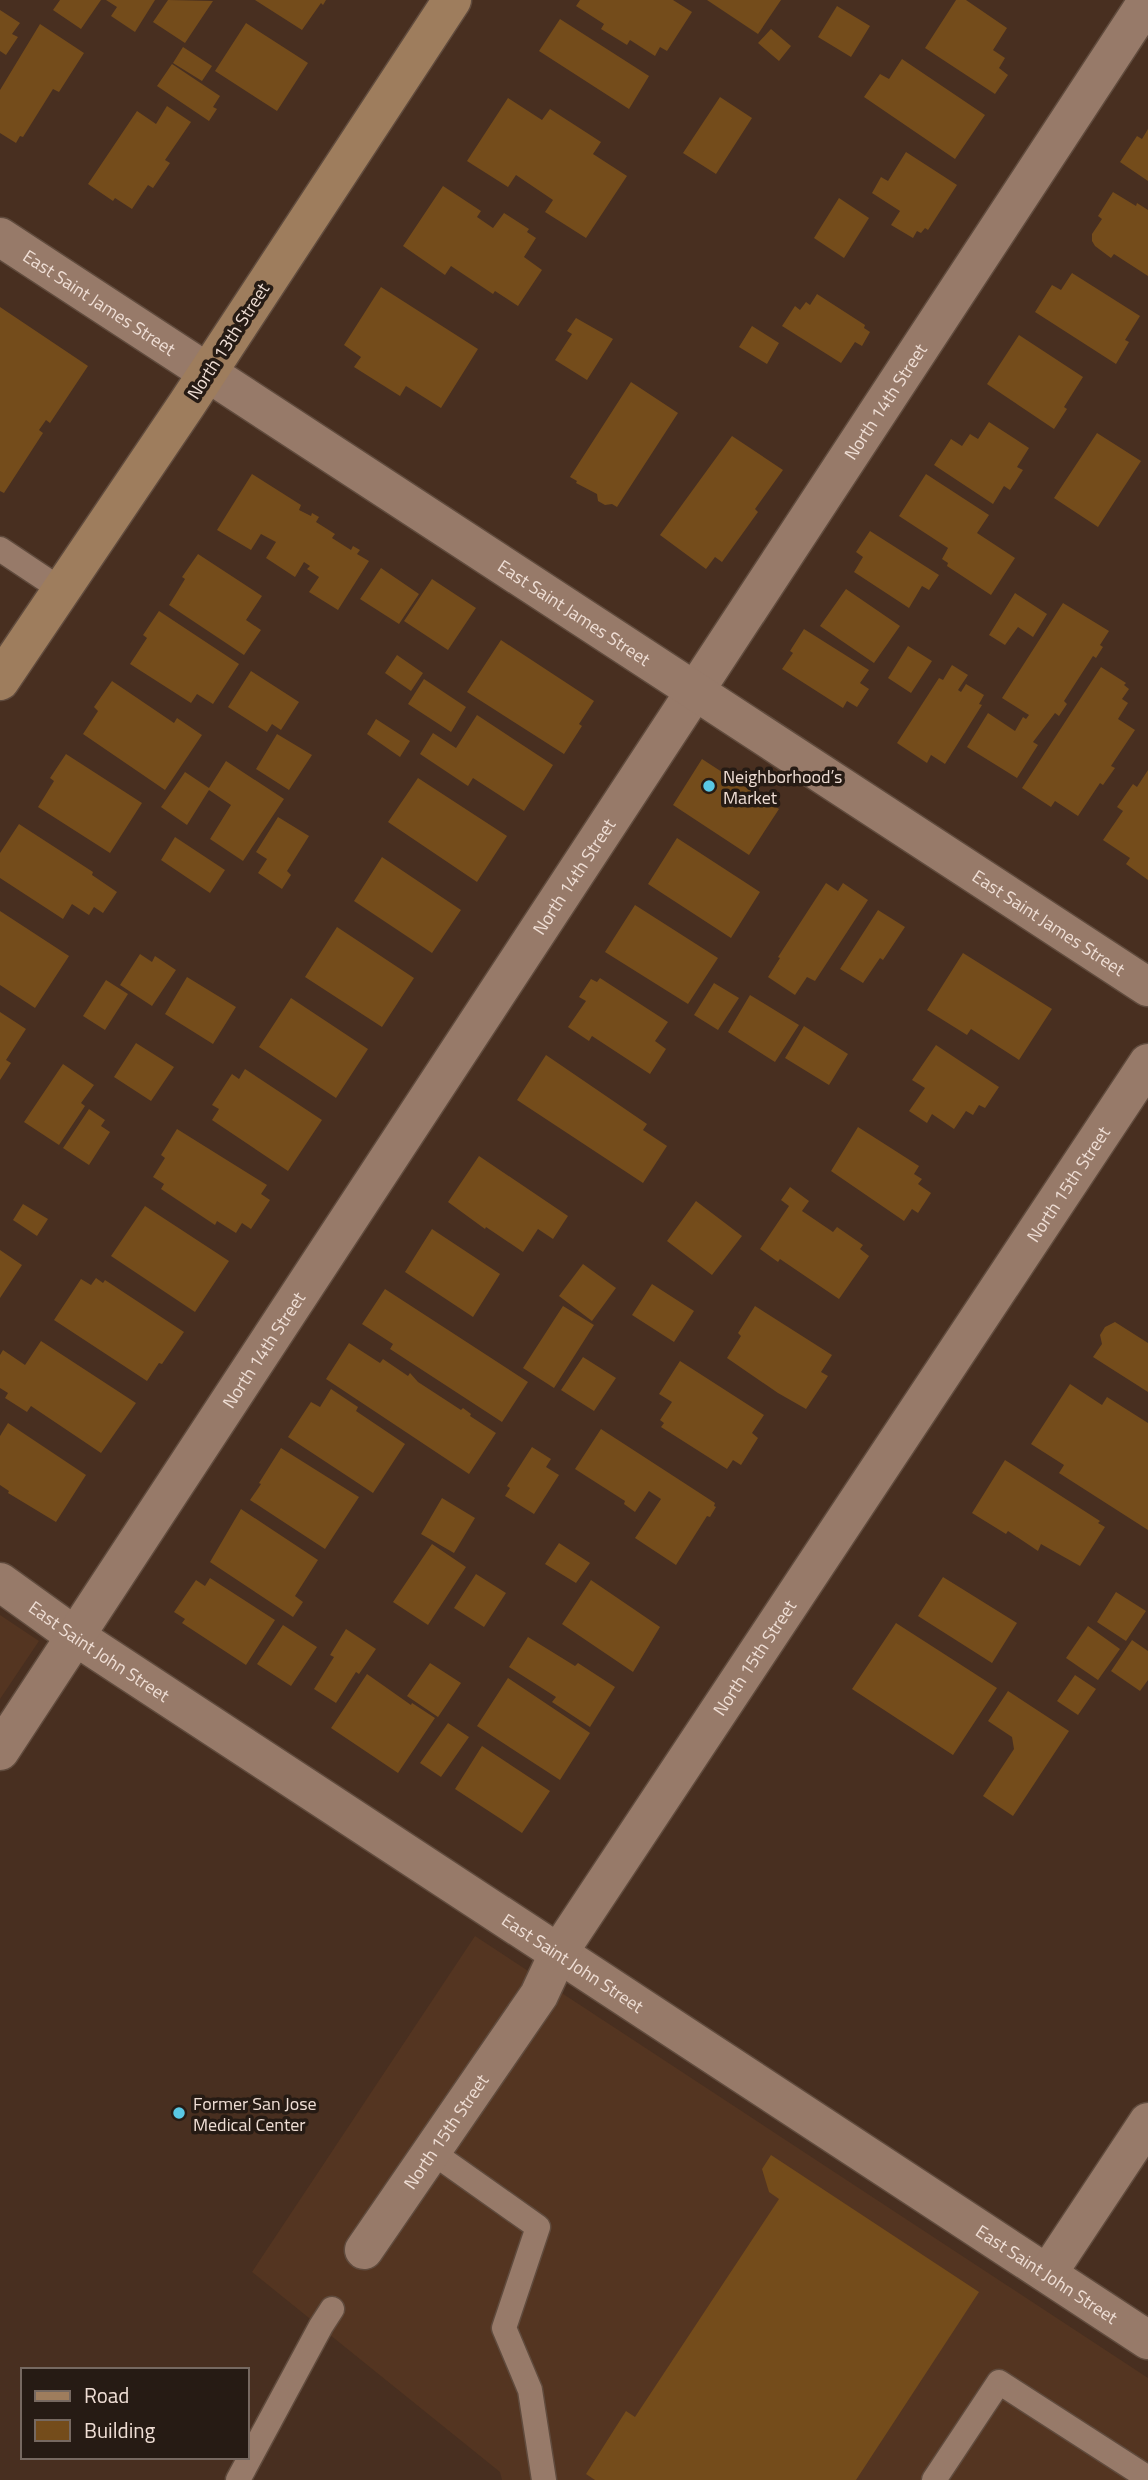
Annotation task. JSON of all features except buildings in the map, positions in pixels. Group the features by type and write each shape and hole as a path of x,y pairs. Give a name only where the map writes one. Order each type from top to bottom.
{"main road":[{"name":"North 13th Street","path":"0,681 208,372 452,0"}],"street":[{"name":"North 14th Street","path":"0,1751 1148,0"},
{"name":"East Saint James Street","path":"0,237 1148,986"},
{"name":"North 15th Street","path":"364,2250 539,1995 559,1952 1148,1063"},
{"name":"East Saint John Street","path":"0,1582 75,1636 1148,2340"},
{"path":"1048,2273 1148,2122"}],"lane":[{"path":"0,549 60,589"},
{"path":"432,2152 538,2227 504,2328 530,2390 544,2480"},
{"path":"238,2480 332,2309"},
{"path":"934,2480 999,2382 1148,2478"}],"shaded area":[{"path":"0,1615 39,1641 0,1699"},
{"path":"475,1936 1148,2378 1148,2480 502,2480 500,2472 252,2272"}],"place":[{"name":"Neighborhood’s Market","path":"709,786"},
{"name":"Former San Jose Medical Center","path":"179,2113"}]}
